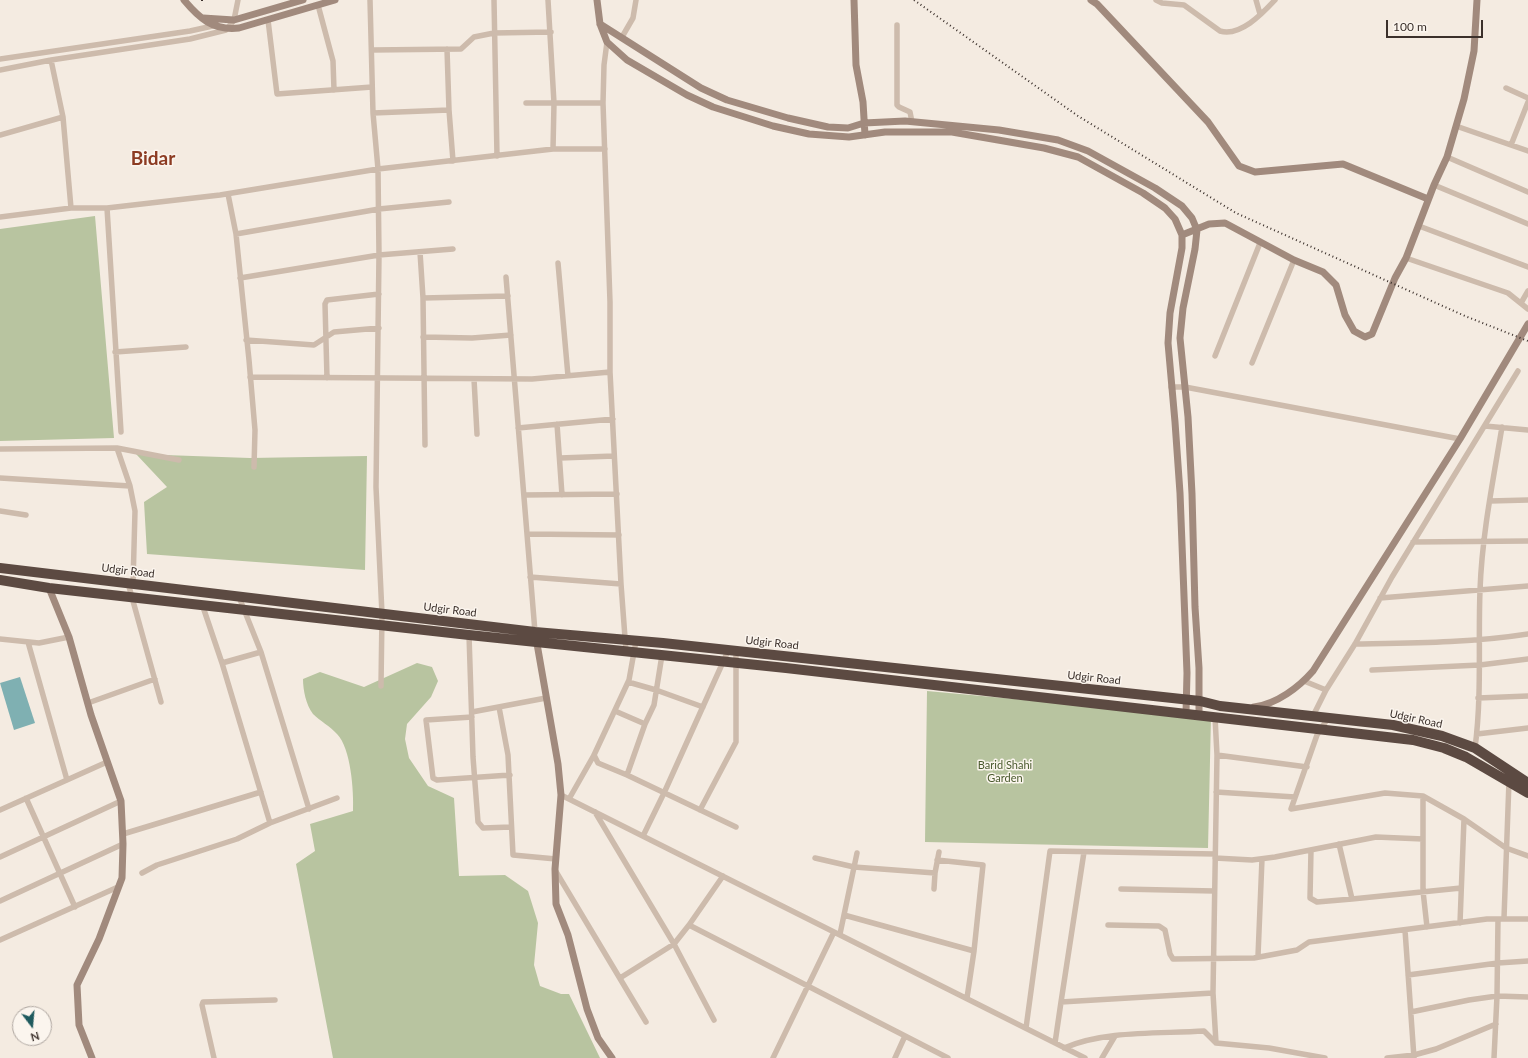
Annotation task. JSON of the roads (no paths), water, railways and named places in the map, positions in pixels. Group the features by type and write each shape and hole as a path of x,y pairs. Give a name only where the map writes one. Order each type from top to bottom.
{"highway":[{"name":"Udgir Road","path":"0,568 382,614 630,652 724,661 1412,740 1444,748 1466,758 1528,794"},
{"name":"Udgir Road","path":"0,580 49,588 469,635 636,641 1187,701 1200,701 1246,708 1393,725 1442,736 1475,748 1512,772 1528,780"}],"main road":[{"path":"184,0 199,18 226,30 239,28 335,0"},
{"path":"199,18 234,20 303,0"},
{"path":"597,0 600,24 607,42 627,60 687,95 713,106 773,126 809,134 848,137 885,132 952,132 1044,148 1078,157 1143,193 1164,208 1175,219 1182,235 1182,248 1170,313 1168,343 1180,494 1187,701 1186,713"},
{"path":"854,0 856,65 865,134"},
{"path":"1091,0 1097,4 1208,122 1239,166 1255,172 1343,164 1428,199"},
{"path":"1182,235 1209,224 1225,223 1294,260 1323,272 1336,285 1345,315 1354,331 1365,337 1372,334 1376,328 1395,278 1406,258 1428,199 1447,157 1474,51 1477,0"},
{"path":"600,24 701,88 727,100 788,118 828,127 848,128 864,123 912,122 999,130 1058,140 1088,151 1155,188 1182,206 1192,218 1197,230 1195,249 1183,308 1180,338 1191,471 1200,701 1199,715"},
{"path":"1246,708 1262,706 1296,688 1313,670 1460,439 1528,324"},
{"path":"49,588 69,637 88,703 121,801 124,844 122,878 99,939 77,984 79,1025 92,1058"},
{"path":"536,637 558,764 561,795 555,869 556,904 568,934 587,1008 598,1038 612,1058"}],"street":[{"path":"0,70 52,60 190,39 226,30 234,20 238,0"},
{"path":"370,0 373,113 378,169 379,377 376,487 382,614 381,686"},
{"path":"494,0 497,156"},
{"path":"548,0 554,103 552,149"},
{"path":"622,37 634,18 636,0"},
{"path":"1156,0 1162,4 1184,5 1220,31 1226,33 1238,30 1260,14 1275,0"},
{"path":"1256,0 1260,14"},
{"path":"318,5 333,61 334,90"},
{"path":"0,58 216,26 223,19"},
{"path":"268,20 277,94 372,87"},
{"path":"897,25 897,105 910,112 912,122"},
{"path":"372,50 461,49 474,37 494,33 551,32"},
{"path":"607,42 604,65 603,103 610,302 610,372 625,641 630,652"},
{"path":"447,49 448,110 453,161"},
{"path":"52,60 63,117 71,208"},
{"path":"1506,88 1528,98"},
{"path":"1511,145 1528,102"},
{"path":"526,103 603,103"},
{"path":"373,113 448,110"},
{"path":"0,136 63,117"},
{"path":"1456,126 1528,151"},
{"path":"0,217 71,208 107,208 228,194 378,169 552,149 605,149"},
{"path":"1447,157 1528,192"},
{"path":"1434,185 1528,224"},
{"path":"228,194 236,234 250,377 254,430 254,467"},
{"path":"236,234 378,209 449,202"},
{"path":"107,208 121,432"},
{"path":"1419,226 1528,267"},
{"path":"1215,356 1260,243"},
{"path":"240,278 379,256 453,249"},
{"path":"420,252 425,444"},
{"path":"1406,258 1508,293 1528,309"},
{"path":"1252,364 1294,260"},
{"path":"558,263 568,376"},
{"path":"506,277 536,637"},
{"path":"1521,303 1528,291"},
{"path":"328,378 325,304 327,300 379,294"},
{"path":"422,298 508,296"},
{"path":"246,340 314,345 334,332 379,328"},
{"path":"423,337 472,338 511,336"},
{"path":"115,352 186,347"},
{"path":"1313,716 1326,690 1355,644 1413,542 1518,371"},
{"path":"250,377 514,379 610,372"},
{"path":"474,379 477,434"},
{"path":"1171,387 1184,387 1460,439"},
{"path":"518,428 613,419"},
{"path":"557,424 562,495"},
{"path":"1485,426 1528,430"},
{"path":"1475,748 1477,734 1481,639 1480,590 1484,542 1502,427"},
{"path":"0,449 117,448 179,460"},
{"path":"117,448 130,486 135,511 130,583 131,596 161,702"},
{"path":"560,458 614,456"},
{"path":"0,478 130,486"},
{"path":"524,495 617,494"},
{"path":"1490,501 1528,500"},
{"path":"0,511 26,515"},
{"path":"527,534 619,536"},
{"path":"1413,542 1528,541"},
{"path":"530,577 621,584"},
{"path":"1380,598 1528,586"},
{"path":"239,597 261,652 309,809"},
{"path":"202,604 222,663 270,823"},
{"path":"1355,644 1481,639 1528,634"},
{"path":"469,635 475,777 479,825 483,828 511,828"},
{"path":"0,639 39,643 69,637"},
{"path":"569,799 594,754 628,682 630,652 636,641"},
{"path":"28,642 67,780"},
{"path":"642,836 664,793 724,661 732,651"},
{"path":"700,810 736,742 736,663 732,651"},
{"path":"222,663 261,652"},
{"path":"627,775 645,724 654,705 662,655"},
{"path":"1372,670 1480,665 1528,659"},
{"path":"88,703 155,679"},
{"path":"1304,681 1326,690"},
{"path":"628,682 704,707"},
{"path":"1478,698 1528,697"},
{"path":"510,775 437,780 433,778 426,720 472,714 546,698"},
{"path":"499,707 508,755 511,828 514,855 556,859"},
{"path":"615,711 645,724"},
{"path":"1215,717 1217,756 1213,993 1216,1043"},
{"path":"1328,718 1317,735 1291,809 1385,793 1423,796 1464,819 1506,848 1528,856"},
{"path":"1477,734 1528,728"},
{"path":"594,754 595,760 598,763 627,775 736,827"},
{"path":"1217,756 1307,767"},
{"path":"0,810 107,762"},
{"path":"1494,1058 1509,782 1512,772"},
{"path":"123,834 261,792"},
{"path":"1216,792 1295,797"},
{"path":"561,795 1026,1028 1064,1048 1074,1056 1084,1058"},
{"path":"1423,796 1423,891 1427,927"},
{"path":"26,798 75,907"},
{"path":"142,873 157,865 237,839 270,823 337,798"},
{"path":"0,858 121,801"},
{"path":"595,812 674,944 714,1020"},
{"path":"1460,923 1464,819"},
{"path":"1026,1028 1050,851 1215,856 1262,859 1376,837 1423,839"},
{"path":"0,901 124,844"},
{"path":"1339,844 1352,899"},
{"path":"1311,850 1310,898 1317,902 1462,888"},
{"path":"934,889 938,852"},
{"path":"1056,1044 1084,852"},
{"path":"840,934 856,854"},
{"path":"815,858 854,867 935,873"},
{"path":"1258,956 1262,859"},
{"path":"937,860 983,865 974,951 967,998"},
{"path":"555,869 646,1022"},
{"path":"620,978 674,944 723,876"},
{"path":"0,940 118,887"},
{"path":"1121,889 1214,891"},
{"path":"844,915 974,951"},
{"path":"1108,925 1159,926 1165,930 1170,954 1173,959 1213,959 1258,956 1297,950 1310,942 1427,927 1501,918 1528,919"},
{"path":"689,925 948,1058"},
{"path":"1405,930 1414,1057"},
{"path":"773,1058 834,932"},
{"path":"1408,975 1498,963 1528,961"},
{"path":"1061,1002 1213,993"},
{"path":"1411,1012 1497,996 1528,997"},
{"path":"214,1058 202,1005 203,1002 274,1000"},
{"path":"1387,1058 1414,1057 1496,1024"},
{"path":"1064,1048 1078,1042 1115,1036 1204,1031 1216,1043 1269,1048 1325,1058"},
{"path":"895,1058 905,1036"},
{"path":"1102,1058 1115,1036"}],"water":[{"path":"20,677 35,723 14,730 0,683"}],"railway":[{"path":"914,0 1078,116 1236,213 1465,316 1528,341"}],"district":[{"name":"Bidar","path":"153,159"}],"park label":[{"name":"Barid Shahi Garden","path":"1005,771"}]}
